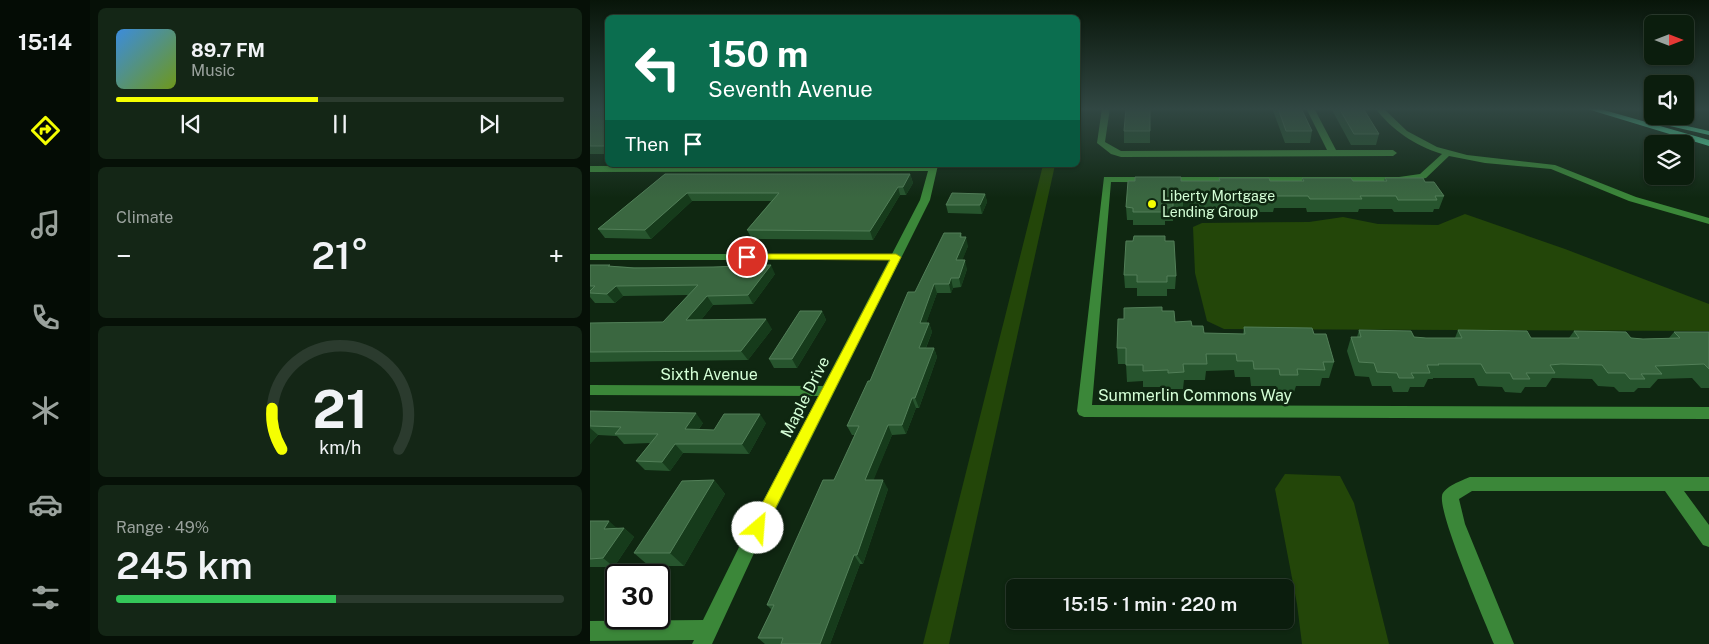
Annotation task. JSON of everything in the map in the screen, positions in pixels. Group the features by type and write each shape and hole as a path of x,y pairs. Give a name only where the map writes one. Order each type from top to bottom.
{"main road":[{"path":"1692,138 1709,143"}],"street":[{"path":"1102,138 1101,143 1114,152 1121,154 1393,153"},
{"path":"1325,138 1333,153"},
{"path":"1412,138 1448,153 1488,161 1552,167 1582,177 1639,201 1709,221"},
{"name":"Summerlin Commons Way","path":"1448,153 1423,176 1399,180 1107,179 1084,410 1709,413"},
{"path":"590,169 819,167"},
{"name":"Maple Drive","path":"705,637 925,200 934,167"},
{"path":"590,257 896,257"},
{"name":"Sixth Avenue","path":"590,390 828,391"},
{"path":"1504,644 1456,524 1450,496 1470,484 1709,484"},
{"path":"1669,484 1709,539"},
{"path":"590,631 705,637"}],"shaded area":[{"path":"1465,214 1565,249 1709,304 1709,331 1224,329 1207,321 1195,273 1193,227 1202,223 1309,222 1343,217 1378,224 1438,225"},
{"path":"1285,474 1340,476 1354,503 1389,644 1302,644 1294,579 1292,579 1275,489"}],"building":[{"path":"590,138 605,138 605,146 590,146"},
{"path":"665,174 910,174 903,187 898,187 870,231 747,230 779,193 687,193 645,230 598,229"},
{"path":"1135,177 1181,177 1181,181 1220,181 1219,178 1269,178 1270,181 1304,181 1302,178 1351,178 1353,181 1387,181 1385,178 1423,178 1425,182 1434,182 1444,196 1435,196 1437,200 1398,200 1396,196 1360,196 1362,199 1310,199 1308,196 1274,196 1275,199 1223,199 1222,195 1191,195 1183,196 1183,200 1173,200 1173,208 1165,208 1165,212 1133,212 1133,208 1126,207 1128,181 1135,181"},
{"path":"952,193 985,194 980,205 946,205"},
{"path":"944,233 961,233 960,237 966,237 956,260 965,260 959,278 951,278 949,284 934,284 920,323 929,323 919,348 934,348 915,398 912,398 902,425 888,425 865,480 883,480 857,555 854,555 820,644 781,644 783,638 758,638 774,605 767,605 823,480 834,480 859,426 847,426 868,381 870,381 908,292 915,292"},
{"path":"1134,236 1165,236 1165,241 1174,241 1176,276 1167,276 1167,282 1137,282 1137,275 1124,275 1126,241 1133,241"},
{"path":"590,265 634,268 771,265 748,295 707,296 686,320 766,319 741,351 590,352 590,323 663,322 698,285 616,286 607,294 590,293 595,286 590,286"},
{"path":"1162,307 1162,311 1174,311 1175,322 1191,321 1192,326 1203,326 1204,333 1245,334 1244,327 1312,328 1314,334 1326,334 1334,362 1323,362 1325,370 1297,369 1298,375 1280,375 1279,369 1254,369 1253,361 1237,361 1236,354 1206,354 1207,364 1183,364 1184,372 1168,373 1168,370 1143,371 1143,365 1126,365 1126,348 1117,348 1118,319 1124,319 1124,308"},
{"path":"800,311 822,311 792,359 769,359"},
{"path":"1359,330 1411,331 1414,337 1426,338 1462,338 1458,330 1527,331 1531,338 1579,338 1574,331 1626,332 1631,338 1643,339 1680,338 1674,332 1709,332 1709,369 1704,364 1655,366 1662,374 1641,374 1645,379 1630,379 1625,373 1608,373 1602,365 1561,364 1550,365 1555,373 1526,373 1530,379 1513,379 1510,373 1486,373 1481,364 1438,364 1427,365 1430,373 1411,373 1414,378 1399,378 1397,373 1377,372 1374,363 1359,362 1351,337 1361,337"},
{"path":"590,411 696,413 685,429 714,430 724,414 760,414 742,444 675,444 662,462 636,461 658,434 615,434 621,427 590,426"},
{"path":"714,480 670,553 634,553 682,481"},
{"path":"590,521 609,521 604,529 624,528 603,558 590,559"}],"waterway":[{"path":"936,644 1049,167"}],"place":[{"name":"Liberty Mortgage Lending Group","path":"1152,204"}],"route":[{"path":"747,257 896,257 758,528"}]}
